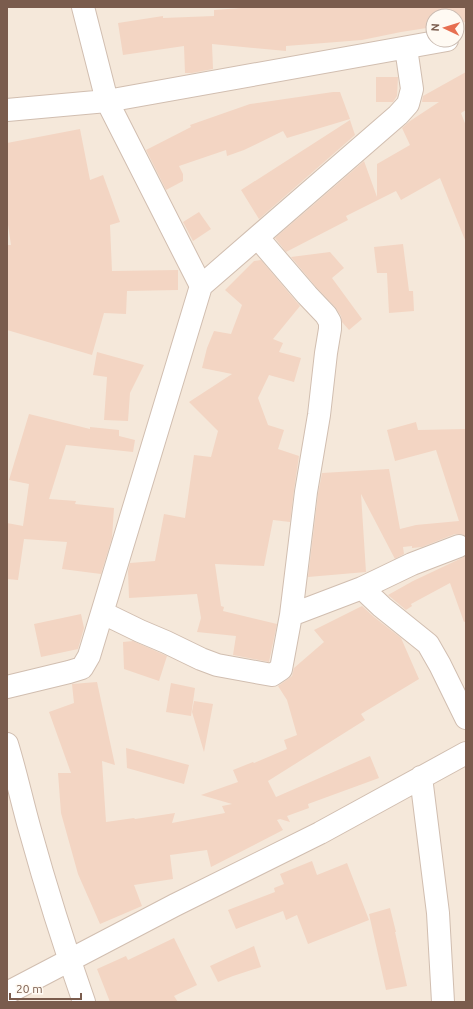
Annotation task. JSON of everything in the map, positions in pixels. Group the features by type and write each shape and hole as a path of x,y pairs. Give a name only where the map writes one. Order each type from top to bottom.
{"street":[{"path":"83,7 107,101 202,286"},
{"path":"7,110 107,101 425,44"},
{"path":"7,687 82,668 89,656 103,613 202,286 398,115 408,104 412,89 406,48"},
{"path":"103,613 217,665 272,675 281,669 291,615 306,492 319,415 330,322 326,315 258,238"},
{"path":"291,615 362,588 412,564 459,546"},
{"path":"362,588 382,607 428,644 466,718"},
{"path":"7,744 30,829 69,960 84,1002"},
{"path":"7,993 175,905 320,833 466,753"},
{"path":"421,777 438,913 443,1002"}],"shaded area":[{"path":"7,7 466,7 466,1002 7,1002"}],"building":[{"path":"255,7 466,7 466,22 465,8 425,8 425,28 362,40 286,46 286,51 212,44 213,69 192,73 185,73 184,46 123,55 118,23 163,16 163,18 214,16 214,10"},
{"path":"466,72 466,110 461,113 466,126 466,240 440,178 401,200 396,191 346,216 348,220 286,252 275,238 364,161 377,197 377,164 410,145 402,128 439,102 422,102 423,96"},
{"path":"376,77 398,77 397,96 393,102 376,102"},
{"path":"340,92 350,119 287,138 283,131 244,150 227,156 226,150 179,166 183,174 183,181 166,190 146,150 191,127 190,125 250,104"},
{"path":"350,120 355,135 259,219 241,190"},
{"path":"80,129 90,180 103,175 120,222 110,225 112,271 178,270 178,290 127,291 126,314 104,313 92,355 7,330 7,245 11,245 7,218 7,143"},
{"path":"199,212 211,229 193,241 183,222"},
{"path":"403,244 409,291 413,291 414,311 389,313 387,273 377,273 374,247"},
{"path":"330,252 344,268 332,278 362,319 349,330 342,322 341,316 335,307 291,257"},
{"path":"261,260 300,306 273,339 283,343 279,352 301,358 294,382 269,375 258,398 268,425 284,430 278,449 299,456 290,522 273,520 264,566 215,564 221,606 224,607 223,611 277,624 269,662 233,655 236,636 197,632 201,618 197,594 129,598 128,571 130,563 155,561 164,514 185,518 194,455 211,457 218,431 189,402 232,374 202,368 207,348 214,331 231,334 242,305 225,290 254,261"},
{"path":"97,352 144,365 130,393 128,421 104,420 107,377 93,375"},
{"path":"29,414 90,429 90,427 119,430 119,436 135,440 133,452 66,445 49,499 76,501 75,504 114,508 112,538 101,574 62,569 67,542 24,539 18,580 7,579 7,523 23,526 29,484 9,480"},
{"path":"416,422 418,430 466,429 466,536 455,534 422,547 403,547 404,554 395,559 361,494 366,572 308,577 322,473 389,469 400,529 416,525 459,521 436,450 395,461 387,430"},
{"path":"466,556 466,621 464,622 450,583 411,604 412,606 406,610 388,595 413,581"},
{"path":"362,606 401,638 419,679 361,714 365,720 268,781 276,797 370,756 379,778 308,804 309,808 287,816 290,822 280,819 277,820 283,830 211,867 207,850 170,855 173,879 134,885 142,906 100,924 78,874 61,813 58,773 71,773 49,712 74,703 72,684 97,682 115,765 102,761 106,822 175,813 172,823 225,813 222,806 232,804 201,795 238,782 233,770 287,749 284,740 297,735 287,700 278,686 292,676 294,668 324,642 314,630"},
{"path":"81,614 84,628 78,649 41,657 34,624"},
{"path":"133,641 167,656 159,681 124,669 123,642"},
{"path":"171,683 195,688 191,716 166,712"},
{"path":"194,701 213,704 204,752 192,712"},
{"path":"126,748 189,765 184,784 127,768"},
{"path":"312,861 317,875 347,863 369,920 308,944 297,915 286,920 283,911 236,929 228,910 275,892 274,888 284,884 280,874"},
{"path":"390,908 407,986 386,990 369,914"},
{"path":"174,938 197,985 174,996 178,1002 110,1002 97,969 126,956 128,960"},
{"path":"254,946 261,967 218,982 210,966"}]}
